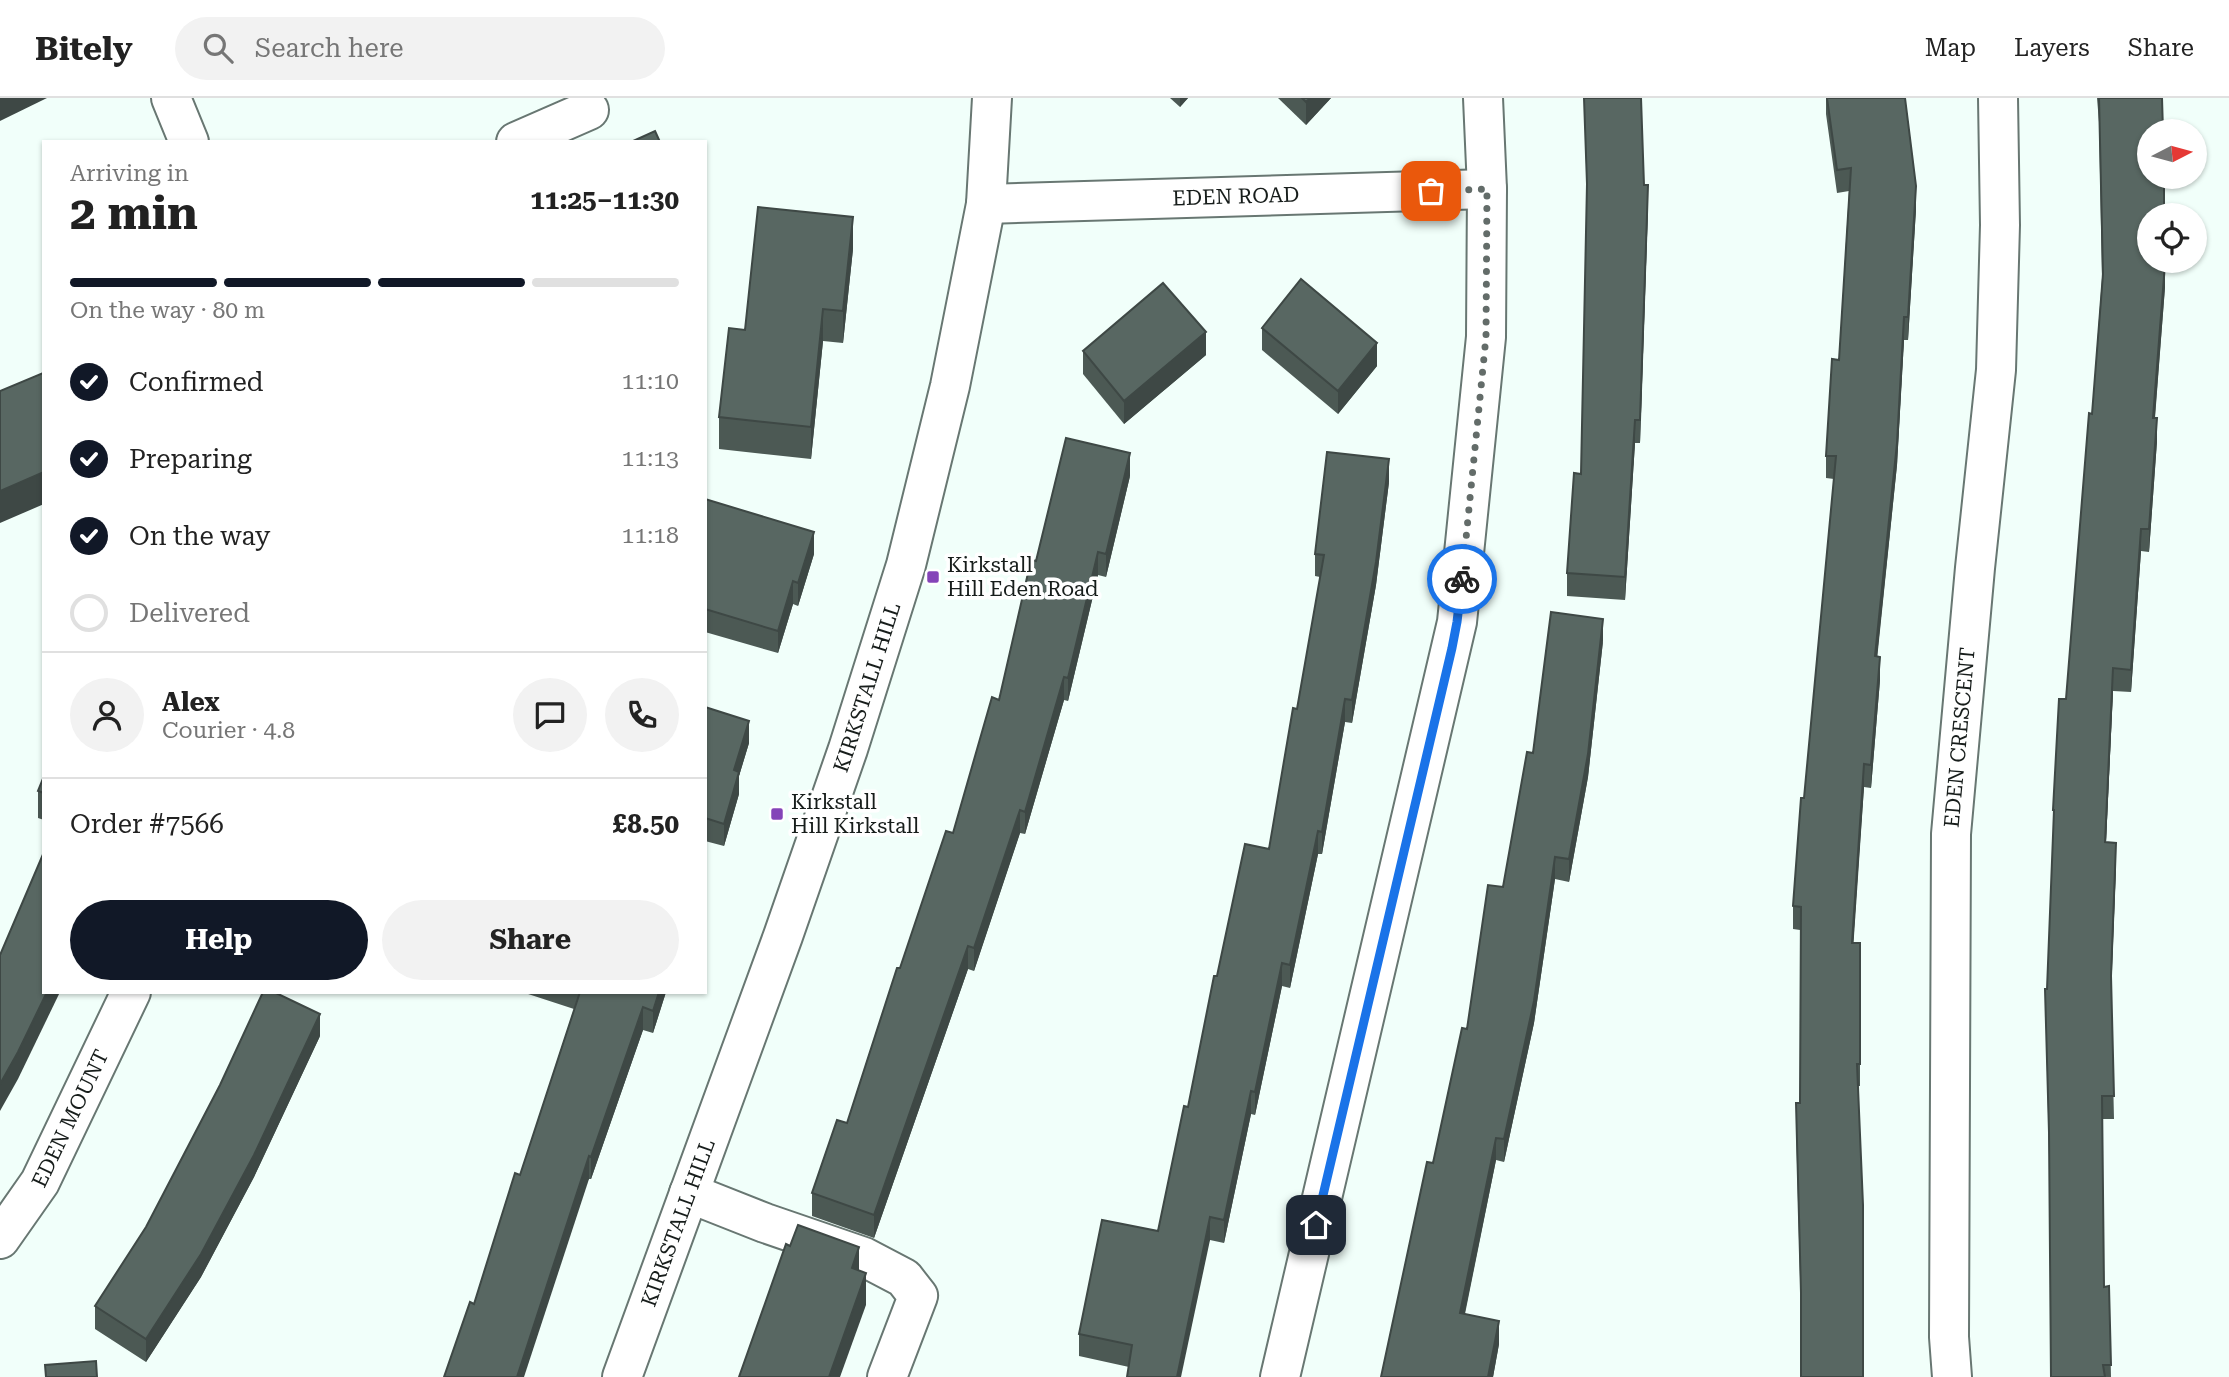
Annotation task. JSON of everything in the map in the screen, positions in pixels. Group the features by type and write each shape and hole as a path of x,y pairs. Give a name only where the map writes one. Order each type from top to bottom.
{"street":[{"path":"172,98 188,140"},
{"name":"KIRKSTALL HILL","path":"622,1377 844,761 905,565 950,386 986,204 992,98"},
{"path":"1280,1377 1457,622 1486,337 1487,189 1483,98"},
{"name":"EDEN CRESCENT","path":"1952,1377 1949,1337 1951,834 1996,370 2000,225 1998,98"},
{"path":"521,140 589,110"},
{"name":"EDEN ROAD","path":"986,204 1487,189"},
{"name":"EDEN MOUNT","path":"0,1239 40,1182 130,994"},
{"path":"689,1193 864,1257 904,1278 918,1296 887,1377"}],"building":[{"path":"1584,98 1641,98 1644,185 1648,185 1640,420 1635,420 1625,577 1567,573 1574,473 1581,474 1587,184"},
{"path":"1827,98 1905,98 1916,186 1908,317 1904,317 1897,443 1875,656 1880,657 1871,765 1864,764 1852,943 1860,943 1860,1064 1857,1064 1863,1205 1863,1377 1801,1377 1796,1103 1800,1103 1801,907 1793,906 1801,798 1804,798 1836,456 1826,456 1832,359 1839,360 1851,168 1837,170"},
{"path":"2099,98 2162,98 2163,119 2137,119 2137,189 2164,189 2164,203 2137,203 2137,273 2164,273 2153,418 2157,418 2149,529 2141,529 2131,670 2113,668 2105,842 2116,843 2111,976 2114,1096 2102,1096 2104,1287 2109,1286 2111,1365 2103,1365 2105,1377 2051,1377 2045,989 2053,810 2059,699 2066,699 2103,274"},
{"path":"655,131 659,140 635,140"},
{"path":"758,207 853,217 843,311 823,309 811,427 719,417 729,328 745,330"},
{"path":"1301,279 1377,343 1338,391 1262,328"},
{"path":"1163,283 1206,332 1124,401 1083,351"},
{"path":"42,373 42,473 0,491 0,391"},
{"path":"1066,438 1130,453 1106,554 1098,552 1068,678 1064,677 1025,812 1020,810 974,948 968,946 874,1215 812,1193 837,1120 847,1123 897,968 900,968 946,831 953,833 992,697 999,700 1031,560 1036,561"},
{"path":"1327,452 1389,459 1376,562 1352,700 1345,699 1322,832 1318,831 1290,965 1282,963 1224,1220 1210,1217 1177,1377 1127,1377 1132,1345 1079,1334 1102,1220 1158,1231 1245,844 1269,849 1293,708 1297,709 1324,555 1315,554"},
{"path":"707,500 814,532 798,583 793,581 778,631 707,610"},
{"path":"1551,612 1603,619 1588,754 1569,859 1555,857 1534,1001 1504,1139 1496,1138 1460,1313 1499,1321 1488,1377 1381,1377 1427,1162 1433,1163 1462,1028 1467,1029 1488,885 1503,887 1527,752 1533,753"},
{"path":"707,708 749,721 734,770 739,772 724,824 707,819"},
{"path":"42,857 42,994 46,994 0,1084 0,955"},
{"path":"262,994 278,994 320,1014 254,1155 201,1254 146,1339 95,1306 146,1227 220,1085"},
{"path":"579,994 658,994 653,1011 643,1007 591,1157 589,1156 517,1377 444,1377 470,1302 474,1304 515,1173 520,1175"},
{"path":"798,1225 859,1247 852,1268 866,1273 829,1377 739,1377 786,1244 790,1246"},
{"path":"96,1361 97,1377 46,1377 45,1365"}],"way so far":[{"path":"1431,191 1487,189 1486,337 1462,579"}],"place":[{"name":"Kirkstall Hill Eden Road","path":"933,577"},
{"name":"Kirkstall Hill Kirkstall","path":"777,814"}],"route":[{"path":"1316,1225 1452,648 1462,579"}]}
